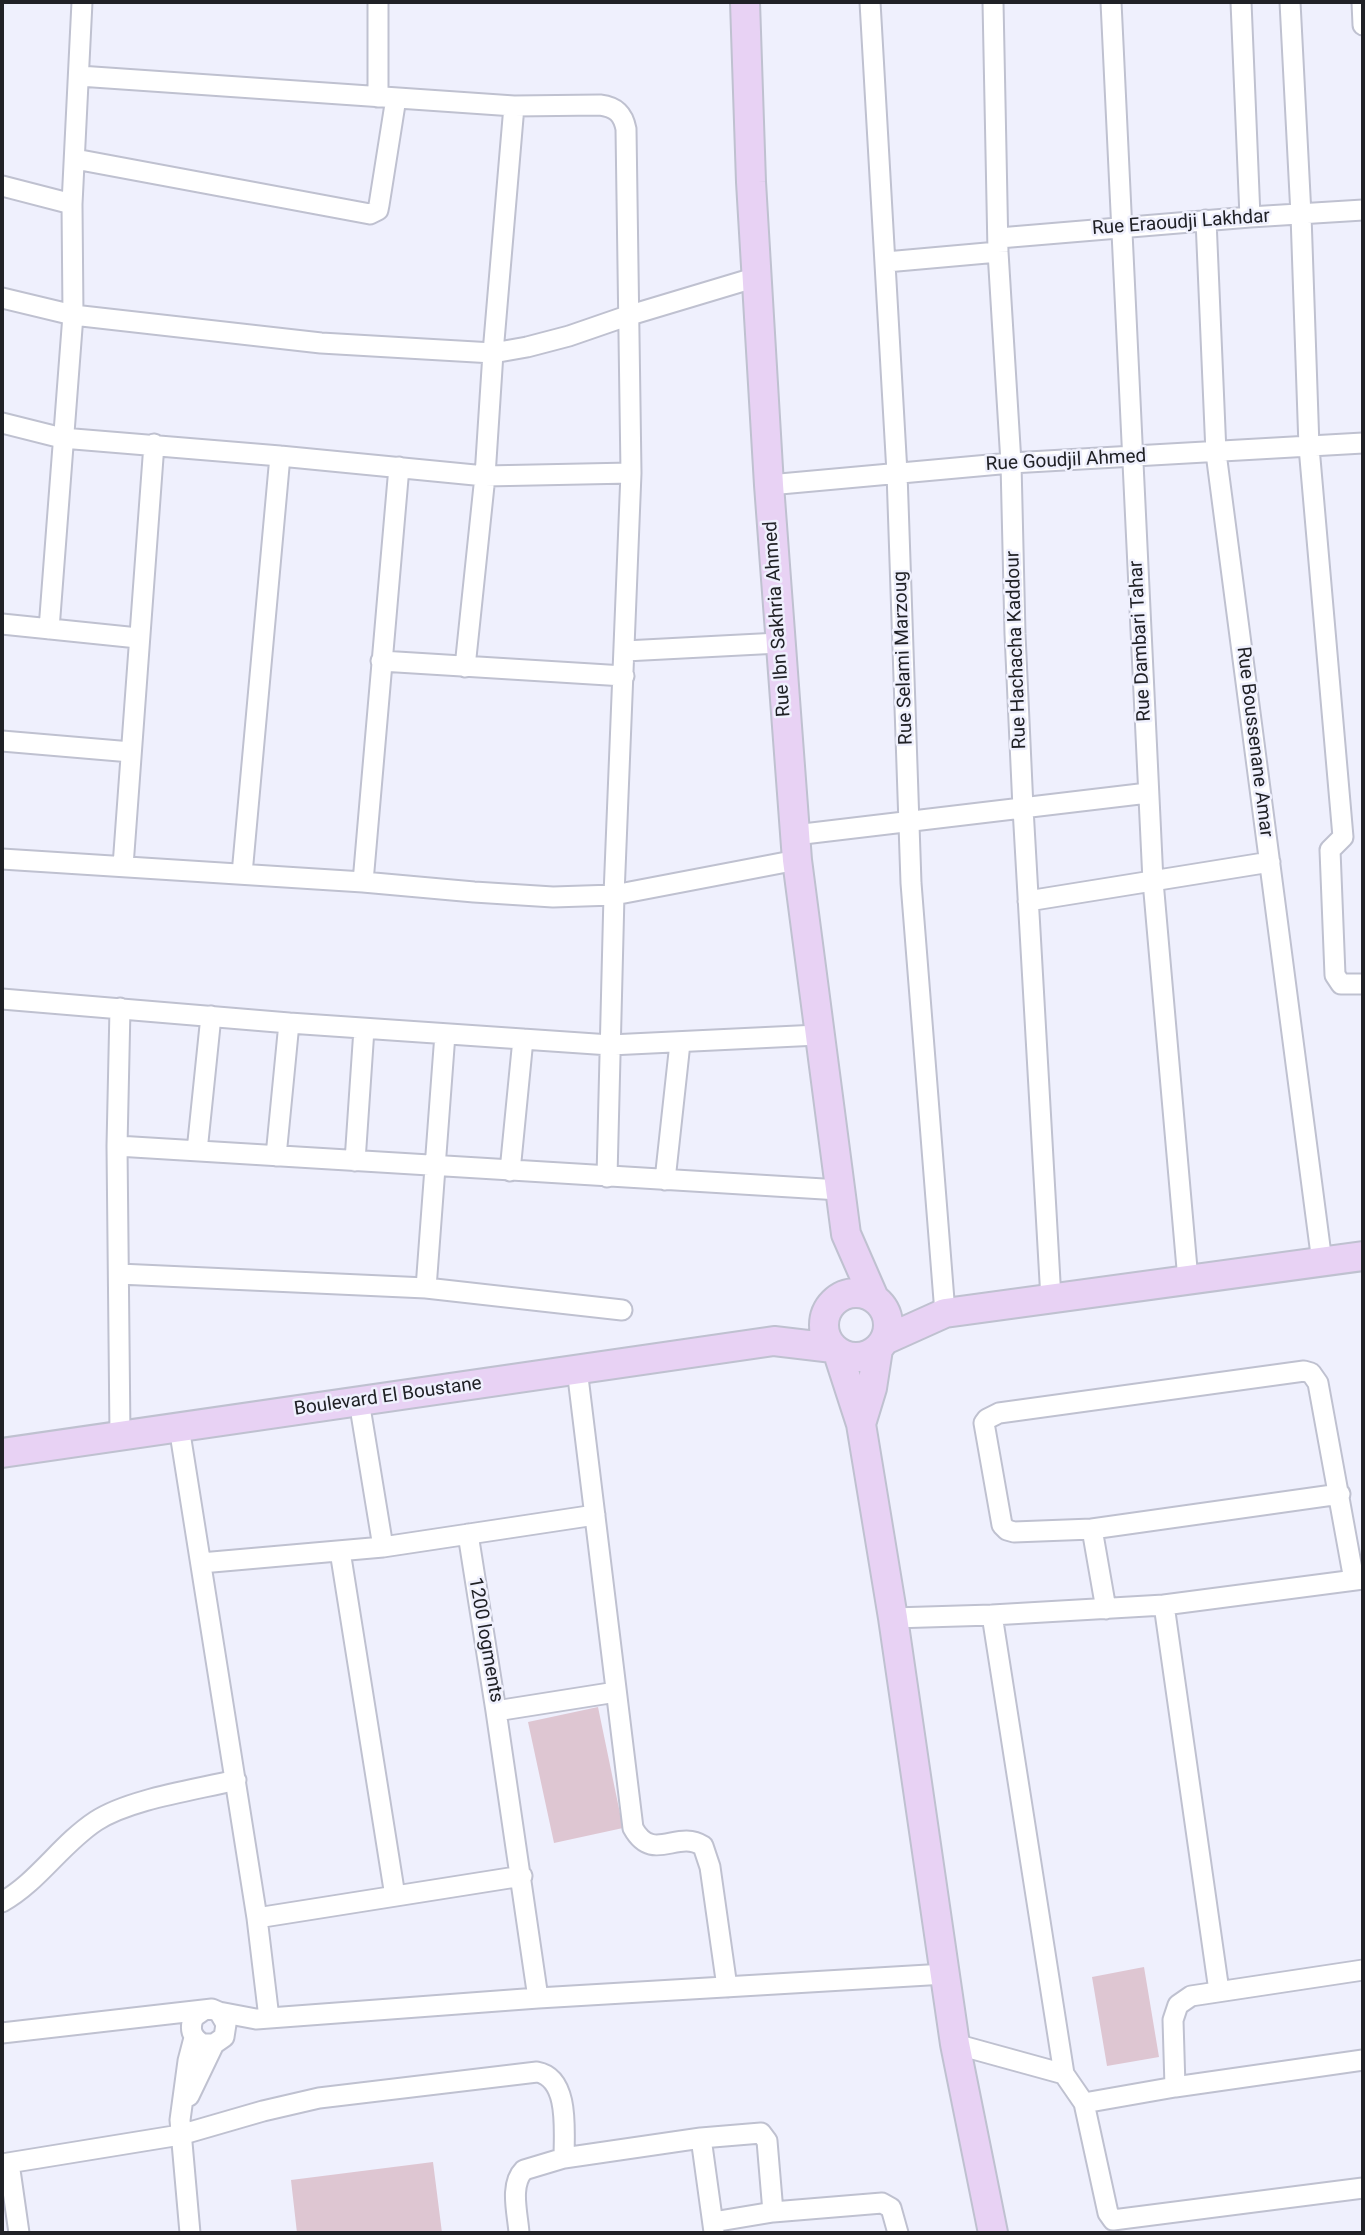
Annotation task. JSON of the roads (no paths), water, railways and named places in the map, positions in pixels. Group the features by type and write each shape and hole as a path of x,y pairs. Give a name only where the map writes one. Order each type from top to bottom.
{"main road":[{"name":"Rue Ibn Sakhria Ahmed","path":"745,2 757,277 779,643 796,848 818,1035 846,1234"},
{"path":"846,1234 887,1315 888,1326 862,1424"},
{"path":"846,1234 831,1304 824,1320 824,1335 836,1350 862,1424 955,2044 993,2233"},
{"path":"774,1341 836,1350 857,1358 868,1355 881,1345 942,1314 1363,1256"},
{"path":"774,1341 845,1294 856,1292 878,1301 942,1314"},
{"name":"Boulevard El Boustane","path":"2,1452 774,1341"}],"street":[{"path":"49,629 62,438 74,315 72,204 82,2"},
{"path":"75,159 370,214 378,210 387,98 378,2"},
{"name":"Rue Selami Marzoug","path":"870,2 897,473 915,947 942,1314"},
{"name":"Rue Hachacha Kaddour","path":"993,2 999,245 1011,463 1015,634 1051,1298"},
{"name":"Rue Dambari Tahar","path":"1111,2 1153,881 1188,1280"},
{"path":"1241,2 1250,217"},
{"path":"1290,2 1309,447 1343,837 1329,850 1335,975 1342,984 1363,984"},
{"path":"1362,2 1363,25"},
{"path":"79,76 514,106 610,106 624,119 631,473 614,895 607,1177"},
{"path":"465,667 485,476 492,353 514,106"},
{"path":"2,186 72,204"},
{"name":"Rue Eraoudji Lakhdar","path":"886,262 1121,228 1363,210"},
{"name":"Rue Boussenane Amar","path":"1206,220 1216,453 1322,1262"},
{"path":"2,298 74,315 321,343 492,353 569,336 757,277"},
{"path":"2,423 62,438 154,444 485,476 631,473"},
{"name":"Rue Goudjil Ahmed","path":"769,485 1011,463 1363,443"},
{"path":"123,866 154,444"},
{"path":"242,874 280,456"},
{"path":"363,882 398,467"},
{"path":"2,624 138,638"},
{"path":"625,651 779,643"},
{"path":"381,661 624,677"},
{"path":"2,741 131,752"},
{"path":"2,859 553,897 614,895 910,822 1148,793"},
{"path":"1028,901 1269,862"},
{"path":"2,999 289,1023 610,1045 818,1035"},
{"path":"120,1008 117,1146 120,1435"},
{"path":"197,1151 211,1016"},
{"path":"276,1156 289,1023"},
{"path":"355,1161 364,1028"},
{"path":"426,1288 445,1034"},
{"path":"510,1171 523,1039"},
{"path":"665,1180 680,1043"},
{"path":"117,1146 839,1190"},
{"path":"118,1275 426,1288 622,1310"},
{"path":"578,1369 633,1828 644,1843 655,1846 692,1841 703,1846 710,1867 727,1987"},
{"path":"893,1618 1164,1605 1359,1579 1318,1384 1308,1371 999,1413 984,1423 1000,1521 1005,1528 1014,1532 1092,1529 1340,1494"},
{"path":"359,1401 383,1547"},
{"path":"179,1427 257,1918 262,2019"},
{"path":"201,1563 383,1547 595,1515"},
{"path":"1092,1529 1106,1609"},
{"name":"1200 logments","path":"468,1534 496,1711 617,1692"},
{"path":"340,1551 395,1896"},
{"path":"1164,1605 1219,1991"},
{"path":"992,1615 1064,2074 1084,2103 1108,2213 1113,2220 1363,2188"},
{"path":"496,1711 538,1998"},
{"path":"2,1902 17,1894 97,1820 142,1803 236,1780"},
{"path":"257,1918 522,1876"},
{"path":"1175,2087 1174,2011 1182,2001 1191,1996 1219,1991 1363,1970"},
{"path":"2,2033 169,2013 212,2011 262,2019 538,1998 945,1975"},
{"path":"190,2233 180,2127 194,2017 212,2011"},
{"path":"180,2127 226,2024 212,2011"},
{"path":"169,2013 203,2044 219,2040 262,2019"},
{"path":"955,2044 1064,2074"},
{"path":"1084,2103 1363,2060"},
{"path":"19,2233 6,2164 319,2098 537,2072 551,2077 560,2092 564,2158"},
{"path":"519,2233 516,2191 519,2174 524,2170 564,2158 755,2132 764,2136 773,2211"},
{"path":"701,2138 714,2228 773,2211 886,2203 891,2208 898,2233"}]}
